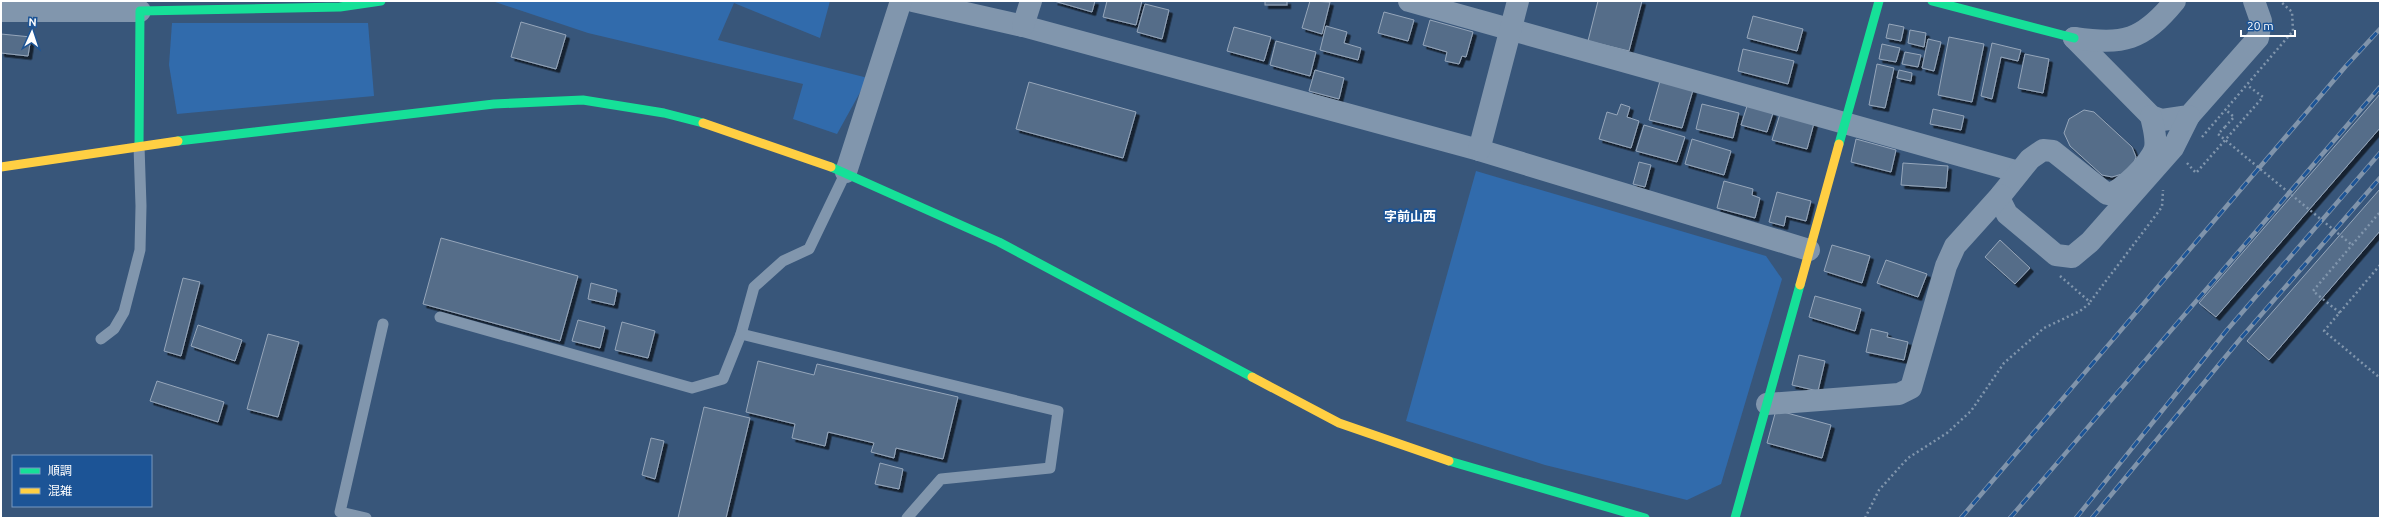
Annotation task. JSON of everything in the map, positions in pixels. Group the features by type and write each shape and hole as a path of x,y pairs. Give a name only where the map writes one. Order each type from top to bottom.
{"street":[{"path":"1,11 140,11 340,7 381,1"},
{"path":"846,172 901,1"},
{"path":"913,1 1023,26 1479,150 1810,250"},
{"path":"1023,26 1031,1"},
{"path":"1409,1 2019,172"},
{"path":"1479,150 1518,1"},
{"path":"1735,518 1879,1"},
{"path":"1932,1 2074,38 2117,42 2147,29 2157,22 2175,1"},
{"path":"2000,195 2006,214 2056,255 2072,257 2090,242 2172,148 2189,116 2258,38 2261,21 2254,1"},
{"path":"139,146 140,11"},
{"path":"2074,38 2152,116 2162,120 2189,116"},
{"path":"1,168 139,146 494,104 583,100 664,113 718,126 846,172 999,242 1339,423 1434,457 1645,518"},
{"path":"1766,404 1899,394 1911,388 1946,266 1956,246 2019,172 2038,153 2048,150 2053,151 2098,189 2107,194 2113,194 2152,155 2156,146 2152,116"}],"lane":[{"path":"101,339 114,329 124,312 140,250 142,206 139,146"},
{"path":"440,317 692,388 723,379 741,334 754,287 783,260 809,249 846,172"},
{"path":"366,518 340,512 384,324"},
{"path":"741,334 1058,411 1050,468 941,479 907,518"}],"path":[{"path":"2183,159 2196,173 2227,140 2263,97 2247,85"},
{"path":"2226,110 2234,117 2218,134 2352,245"},
{"path":"2340,313 2313,291 2380,212"},
{"path":"2380,264 2324,331 2380,378"},
{"path":"1865,518 1879,490 1908,458 1947,433 1971,411 2004,363 2044,328 2080,311 2090,302"}],"shaded area":[{"path":"492,1 830,1 820,38 734,3 718,40 868,78 837,134 793,119 803,84 588,33"},
{"path":"172,23 368,23 374,96 177,114 169,65"},
{"path":"1476,171 1766,256 1782,279 1721,484 1687,500 1545,465 1406,421"}],"building":[{"path":"1054,1 1095,1 1092,12"},
{"path":"1107,1 1142,1 1136,25 1103,17"},
{"path":"1265,1 1287,1 1287,5 1265,5"},
{"path":"1310,1 1330,2 1322,34 1302,28"},
{"path":"1598,1 1642,1 1629,51 1588,41"},
{"path":"1145,4 1169,10 1162,39 1137,32"},
{"path":"1384,12 1414,20 1408,41 1378,33"},
{"path":"1753,16 1803,29 1797,51 1747,38"},
{"path":"1430,20 1473,32 1466,57 1462,56 1459,64 1445,61 1447,52 1423,45"},
{"path":"521,22 566,35 556,69 511,57"},
{"path":"1889,24 1904,27 1901,41 1886,38"},
{"path":"1326,26 1347,32 1344,43 1361,48 1358,60 1320,50"},
{"path":"1234,27 1271,37 1264,61 1227,51"},
{"path":"1910,30 1926,33 1924,47 1908,43"},
{"path":"1,34 31,37 28,56 1,53"},
{"path":"1949,37 1984,44 1972,102 1938,95"},
{"path":"1928,39 1941,42 1934,71 1922,68"},
{"path":"1276,41 1316,52 1310,76 1270,65"},
{"path":"1992,43 2021,50 2018,61 2001,57 1992,99 1981,96"},
{"path":"1882,44 1900,48 1896,62 1879,59"},
{"path":"1743,49 1794,61 1788,84 1738,71"},
{"path":"1905,52 1921,55 1918,67 1902,64"},
{"path":"2025,54 2049,59 2043,93 2018,88"},
{"path":"1877,64 1894,68 1885,108 1869,105"},
{"path":"1315,70 1344,78 1339,99 1309,91"},
{"path":"1899,70 1912,73 1911,81 1897,78"},
{"path":"1660,81 1693,90 1682,128 1649,120"},
{"path":"1029,82 1136,112 1123,158 1016,129"},
{"path":"2380,94 2380,128 2216,317 2199,303"},
{"path":"1621,104 1630,107 1627,117 1639,121 1631,148 1599,139 1607,112 1617,115"},
{"path":"1702,104 1739,113 1733,138 1696,129"},
{"path":"1747,106 1773,113 1767,132 1741,125"},
{"path":"1933,109 1964,116 1961,130 1930,124"},
{"path":"2084,110 2094,112 2132,147 2136,157 2133,165 2122,174 2112,177 2102,175 2070,146 2064,133 2069,119"},
{"path":"1780,114 1814,123 1807,149 1772,140"},
{"path":"1644,125 1685,137 1677,162 1636,151"},
{"path":"1692,139 1731,151 1724,175 1685,164"},
{"path":"1856,139 1896,150 1891,172 1851,162"},
{"path":"1639,162 1651,165 1645,187 1633,184"},
{"path":"1903,163 1948,166 1946,188 1901,185"},
{"path":"1724,181 1753,189 1752,195 1760,198 1755,218 1717,208"},
{"path":"2380,189 2380,231 2269,360 2247,341"},
{"path":"1777,192 1811,201 1806,221 1786,216 1784,226 1769,222"},
{"path":"441,238 578,276 560,341 423,304"},
{"path":"2000,240 2030,268 2015,284 1985,257"},
{"path":"1832,245 1870,256 1862,283 1824,271"},
{"path":"1886,260 1927,274 1918,297 1877,283"},
{"path":"183,278 200,282 181,356 164,351"},
{"path":"591,283 617,290 614,305 588,299"},
{"path":"1815,296 1861,309 1855,331 1809,317"},
{"path":"578,320 605,327 600,348 572,341"},
{"path":"622,322 655,331 648,358 615,350"},
{"path":"198,325 242,340 235,361 191,346"},
{"path":"1871,329 1888,333 1887,337 1908,342 1904,360 1866,352"},
{"path":"268,334 299,342 278,417 247,409"},
{"path":"1799,355 1825,361 1818,391 1792,385"},
{"path":"758,361 814,375 817,364 958,397 943,459 896,448 894,458 871,452 874,443 828,432 825,446 792,438 795,424 746,412"},
{"path":"157,381 224,402 218,422 150,401"},
{"path":"704,407 750,418 726,518 678,518"},
{"path":"1776,410 1831,425 1822,458 1767,443"},
{"path":"651,438 664,441 655,479 642,475"},
{"path":"880,463 903,469 899,489 875,484"}],"railway":[{"path":"1961,518 2346,66 2380,29"},
{"path":"2010,518 2380,87"},
{"path":"2076,518 2227,330 2380,153"},
{"path":"2092,518 2241,338 2380,178"}],"traffic: fast":[{"path":"139,146 140,11 340,7 381,1"},
{"path":"1839,144 1879,1"},
{"path":"1932,1 2074,38"},
{"path":"178,141 494,104 583,100 664,113 703,123"},
{"path":"831,167 999,242 1252,377"},
{"path":"1735,518 1800,285"},
{"path":"1449,461 1645,518"}],"traffic: slow":[{"path":"703,123 831,167"},
{"path":"1,167 178,141"},
{"path":"1800,285 1839,144"},
{"path":"1252,377 1339,423 1449,461"}],"district":[{"name":"字前山西","path":"1410,216"}]}
